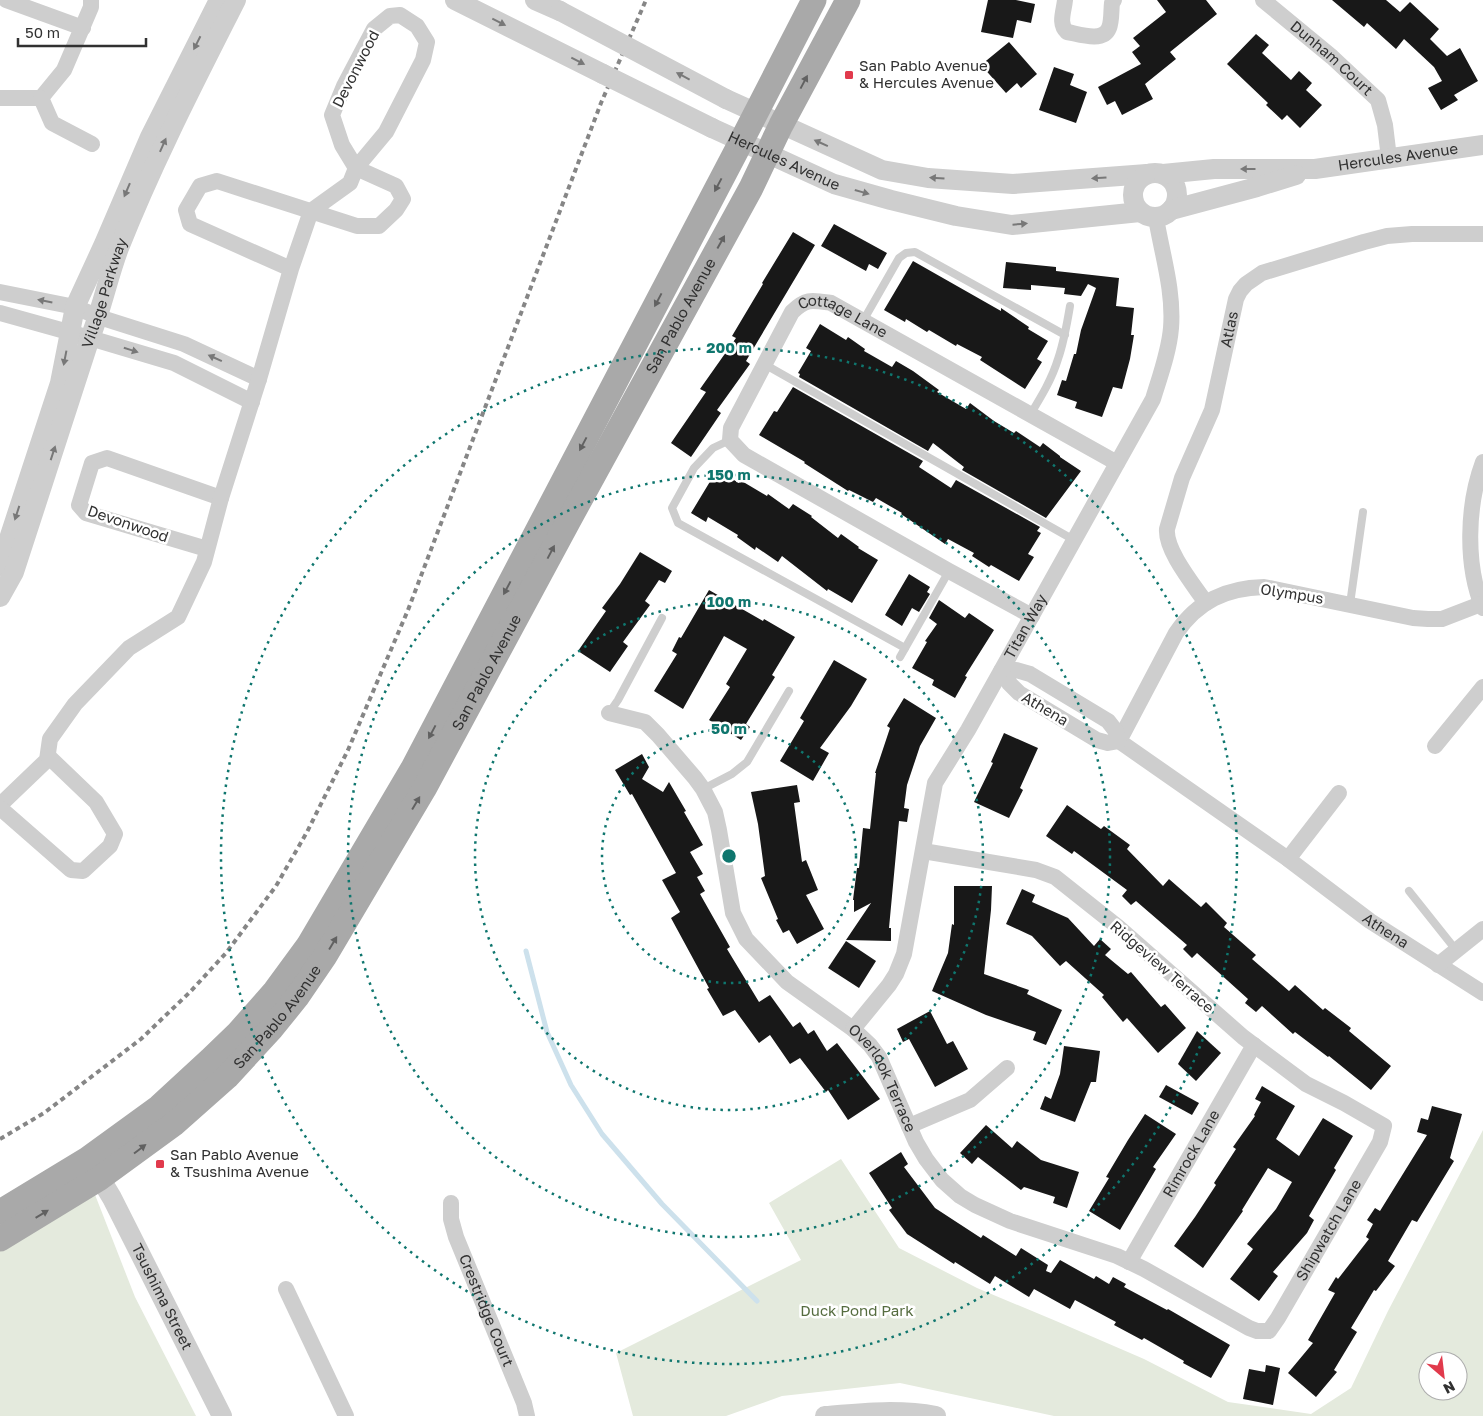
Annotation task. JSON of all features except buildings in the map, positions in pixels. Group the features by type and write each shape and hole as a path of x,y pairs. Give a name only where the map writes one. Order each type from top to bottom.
{"main road":[{"name":"San Pablo Avenue","path":"0,1212 86,1160 159,1107 238,1033 275,991 308,946 413,768 814,0"},
{"name":"San Pablo Avenue","path":"0,1239 100,1178 174,1124 226,1077 298,997 325,956 424,789 751,188 781,125 848,0"}],"street":[{"path":"6,0 83,28"},
{"path":"41,98 64,70 92,7 91,0"},
{"name":"Village Parkway","path":"0,566 60,383 75,307 150,137 219,0"},
{"name":"Village Parkway","path":"0,597 14,572 119,249 164,143 236,0"},
{"name":"Hercules Avenue","path":"456,0 712,128 834,184 956,216 1012,225 1156,213 1257,187 1314,169"},
{"name":"Hercules Avenue","path":"536,0 755,114 882,170 928,178 1013,184 1214,169 1314,169 1483,145"},
{"path":"1065,0 1061,25 1064,30 1099,37 1109,28 1112,1"},
{"name":"Dunham Court","path":"1262,0 1332,57 1378,100 1385,125 1389,158"},
{"name":"Devonwood","path":"310,211 350,183 356,168 386,132 423,60 427,42 417,26 400,15 390,16 374,29 344,86 332,116 342,145 356,168"},
{"path":"0,98 41,98"},
{"path":"41,98 52,123 92,144"},
{"path":"291,269 190,224 186,210 200,186 217,181 357,226 379,226 396,210 403,199 396,186 356,168"},
{"path":"1155,174 1169,178 1174,184 1177,198 1156,213 1135,206 1132,199 1136,184 1141,178 1155,174"},
{"path":"48,756 96,802 115,834 110,846 83,871 71,870 0,807 47,760 50,739 75,704 129,648 178,617 204,562 220,498 252,402 310,211"},
{"name":"Titan Way","path":"853,1029 889,985 896,974 904,954 935,783 968,730 1153,399 1171,330 1170,292 1156,213"},
{"name":"Atlas","path":"1206,603 1170,548 1166,535 1182,478 1212,410 1230,321 1240,291 1253,278 1262,273 1375,238 1412,234 1483,234"},
{"path":"0,292 75,307 98,317 184,344 259,379"},
{"name":"Cottage Lane","path":"730,440 731,428 792,312 801,303 813,300 831,303 1117,463"},
{"path":"0,313 174,364 252,402"},
{"path":"730,440 744,455 1032,616"},
{"name":"Devonwood","path":"207,549 86,513 79,505 92,463 107,458 220,498"},
{"path":"1482,606 1478,567 1470,540 1471,508 1477,478 1483,462"},
{"name":"Olympus","path":"1119,741 1176,633 1189,616 1206,603 1232,591 1251,587 1264,587 1413,618 1428,619 1442,618 1482,606"},
{"name":"Athena","path":"1119,741 1102,742 1019,694 1001,671 1016,670 1030,674 1108,722 1115,730 1119,741 1288,859 1370,921 1483,993"},
{"path":"1435,746 1483,687"},
{"name":"Overlook Terrace","path":"609,713 645,722 658,734 696,778 715,812 733,913 746,939 787,982 853,1029 870,1045 878,1057 926,1159 942,1180 960,1196 974,1205 1010,1221 1117,1256 1249,1328 1258,1331 1269,1331"},
{"path":"1288,859 1339,793"},
{"name":"Ridgeview Terrace","path":"923,851 1036,870 1055,877 1118,927 1243,1037 1306,1084 1384,1126"},
{"path":"1438,965 1483,929"},
{"name":"Rimrock Lane","path":"1129,1262 1254,1045"},
{"path":"909,1126 970,1100 1007,1068"},
{"name":"Shipwatch Lane","path":"1269,1331 1380,1142 1384,1126"},
{"name":"Tsushima Street","path":"100,1178 112,1198 222,1416"},
{"name":"Crestridge Court","path":"451,1202 456,1237 524,1403 527,1416"},
{"path":"286,1289 346,1416"},
{"path":"824,1416 901,1412 936,1416"}],"lane":[{"path":"863,321 898,258 906,253 915,252 1065,335"},
{"path":"1030,415 1058,360 1070,306"},
{"path":"764,364 1074,540"},
{"path":"730,440 713,448 694,468 672,508 678,523 906,648"},
{"path":"1350,604 1363,512"},
{"path":"900,657 949,571"},
{"path":"609,713 618,700 662,618"},
{"path":"703,789 732,774 747,762 789,691"},
{"path":"1408,891 1456,950"}],"green space":[{"name":"Duck Pond Park","path":"1483,1130 1483,1416 1054,1416 900,1383 782,1396 726,1416 633,1416 616,1353 801,1260 769,1203 841,1159 899,1248 977,1288 1144,1359 1228,1402 1311,1414 1351,1388 1388,1311"},
{"path":"92,1187 135,1297 196,1416 0,1416 0,1213"}],"waterway":[{"path":"526,951 547,1032 571,1085 602,1134 662,1204 757,1301"}],"railway":[{"path":"0,1139 44,1113 141,1039 190,992 226,953 276,886 307,832 348,750 408,610 601,103 646,0"}],"place":[{"name":"San Pablo Avenue & Hercules Avenue","path":"849,75"},
{"name":"San Pablo Avenue & Tsushima Avenue","path":"160,1164"}]}
